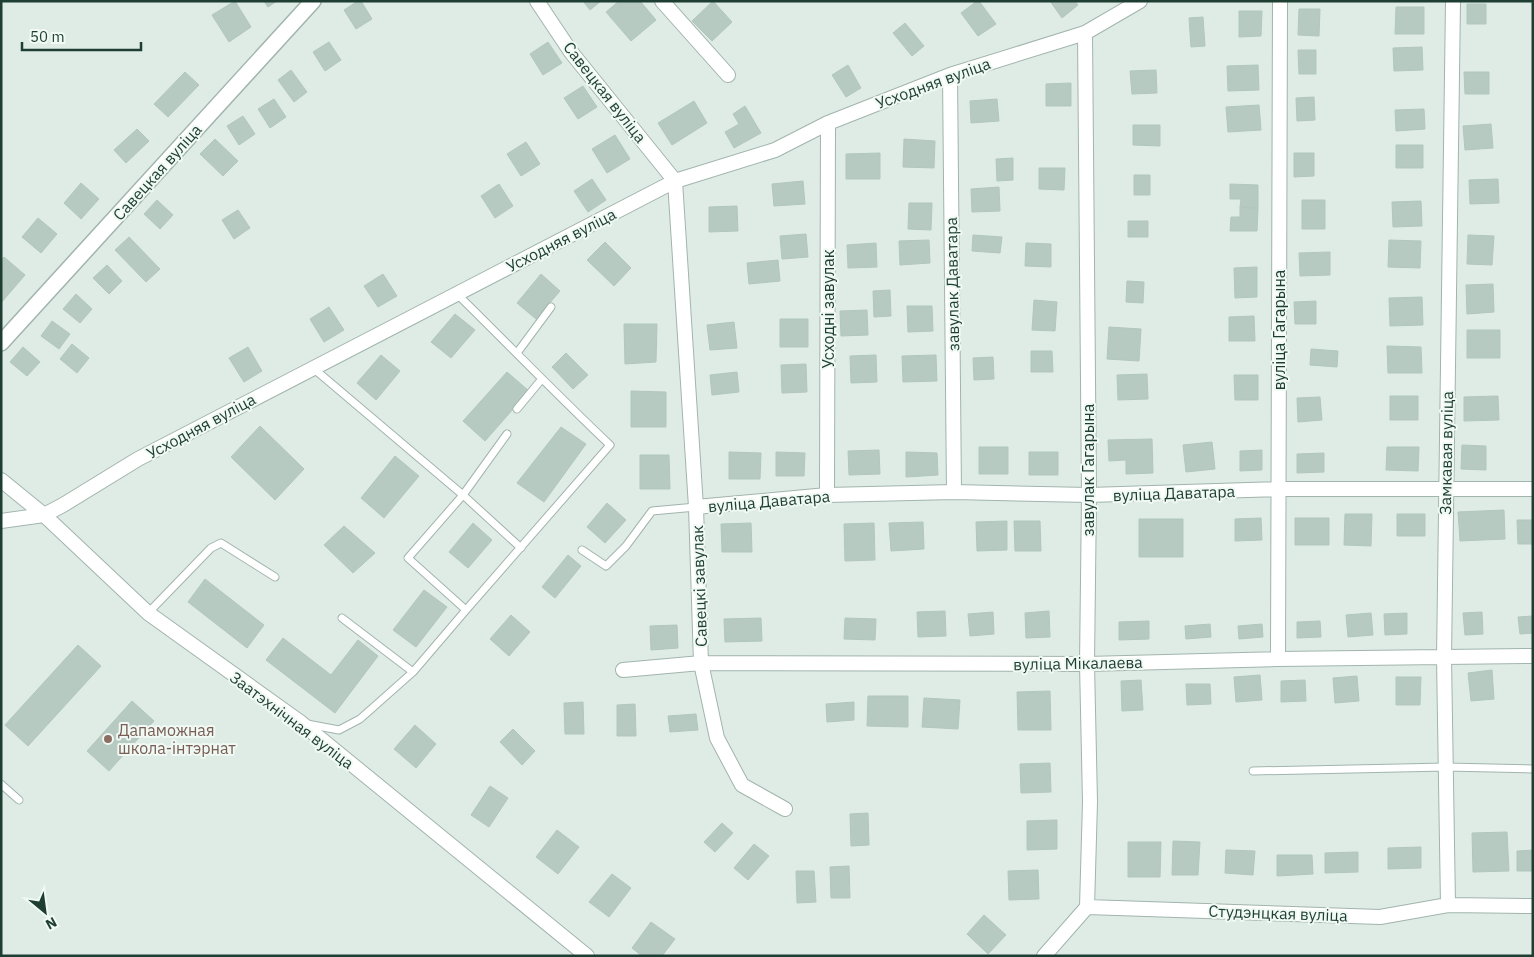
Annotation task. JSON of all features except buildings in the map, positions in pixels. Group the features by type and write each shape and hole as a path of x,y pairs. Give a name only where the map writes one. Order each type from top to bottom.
{"street":[{"name":"Савецкая вуліца","path":"1,343 313,1"},
{"name":"Савецкая вуліца","path":"537,1 571,52 675,181"},
{"path":"662,1 728,75"},
{"name":"Усходняя вуліца","path":"1,521 44,515 138,459 675,181 775,150 828,124 950,74 1086,33 1140,1"},
{"name":"вуліца Гагарына","path":"1278,659 1280,1"},
{"name":"Замкавая вуліца","path":"1448,905 1444,658 1453,1"},
{"name":"завулак Гагарына","path":"1086,33 1089,495 1087,664 1090,802 1087,907"},
{"name":"завулак Даватара","path":"950,74 954,492"},
{"name":"Усходні завулак","path":"828,124 828,495"},
{"name":"Савецкі завулак","path":"675,181 696,507 701,664 717,738 742,785 785,810"},
{"name":"Заатэхнічная вуліца","path":"1,480 44,515 148,613 300,722 587,956"},
{"name":"вуліца Даватара","path":"696,507 828,495 954,492 1089,495 1279,489 1533,489"},
{"name":"вуліца Мікалаева","path":"623,670 701,664 1087,664 1278,659 1533,656"},
{"name":"Студэнцкая вуліца","path":"1087,907 1380,916 1448,905 1533,906"},
{"path":"1044,956 1087,907"}],"lane":[{"path":"300,722 339,730 360,719 413,672 610,445 541,380 517,353 457,294"},
{"path":"517,353 551,307"},
{"path":"313,368 463,495 520,548"},
{"path":"517,409 541,380"},
{"path":"466,610 408,558 463,495 507,434"},
{"path":"582,550 606,566 626,546 652,511 696,507"},
{"path":"148,613 211,548 221,543 275,577"},
{"path":"342,618 413,672"},
{"path":"1253,771 1446,767 1533,769"},
{"path":"1,784 19,800"}],"place":[{"name":"Дапаможная школа-інтэрнат","path":"108,739"}]}
